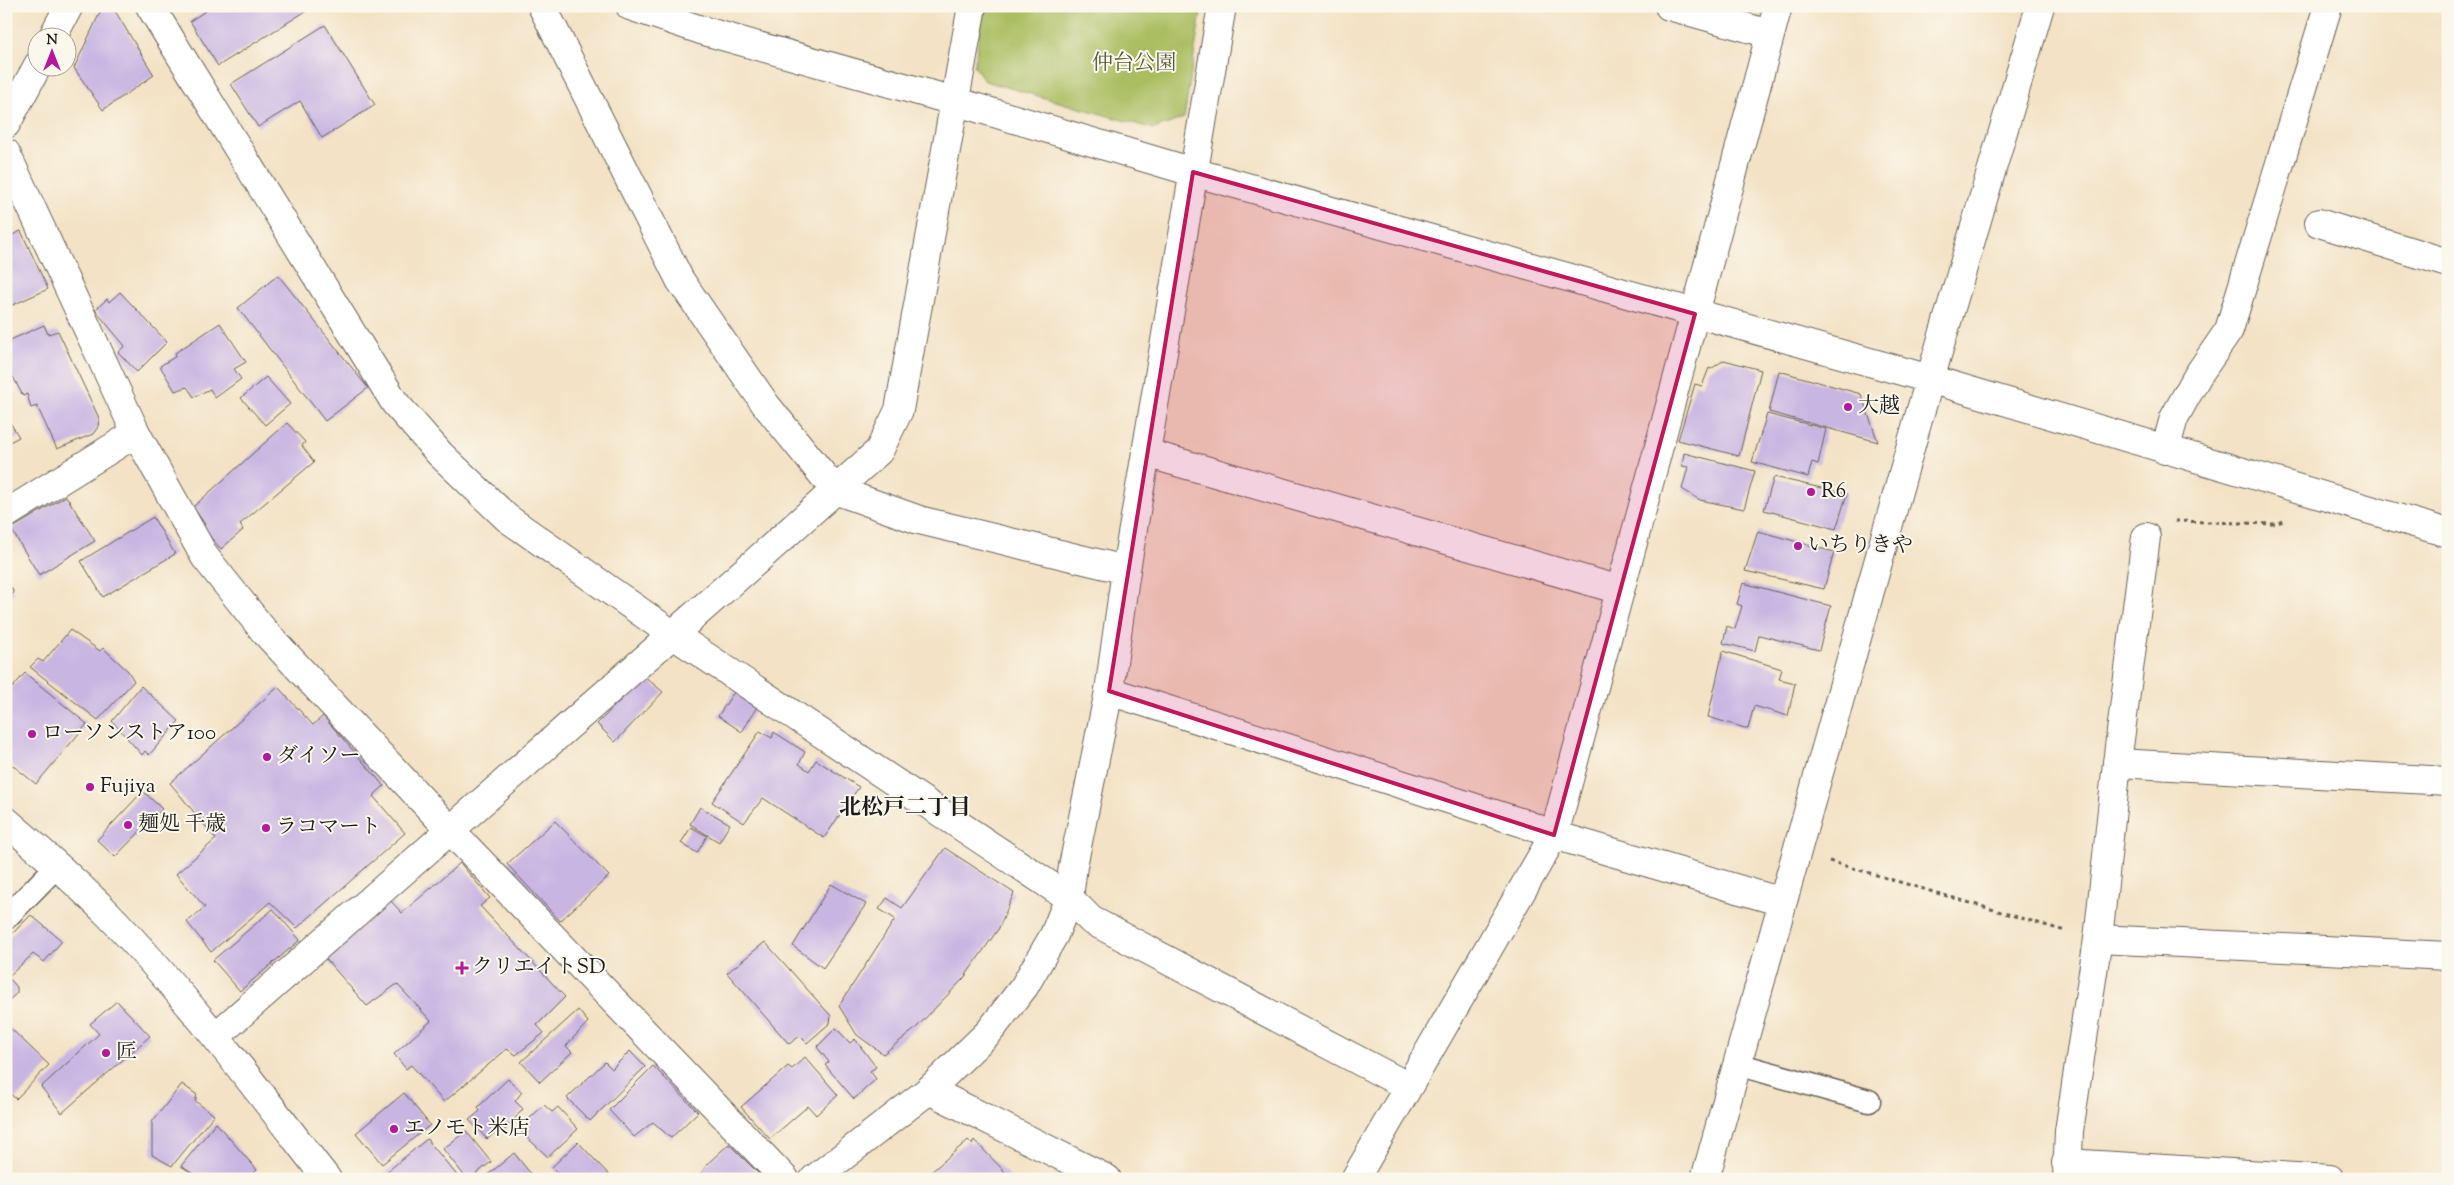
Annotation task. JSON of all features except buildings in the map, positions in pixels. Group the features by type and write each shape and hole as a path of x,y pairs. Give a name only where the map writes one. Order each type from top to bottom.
{"street":[{"path":"57,28 69,6"},
{"path":"150,6 395,403 440,454 507,518 672,634 1069,898 1091,920 1407,1086"},
{"path":"542,6 680,280 766,405 835,490 919,520 1126,570"},
{"path":"630,6 664,12 1193,172 1930,379 2448,533"},
{"path":"216,1036 451,831 879,451 898,410 972,6"},
{"path":"814,1179 929,1090 989,1032 1024,987 1054,935 1069,898 1073,866 1109,692 1126,570 1222,6"},
{"path":"1669,6 1770,34"},
{"path":"1355,1179 1407,1086 1554,835 1778,6"},
{"path":"1705,1179 1930,379 2040,6"},
{"path":"2165,450 2174,418 2198,375 2229,330 2328,6"},
{"path":"6,124 31,78"},
{"path":"6,153 136,432 211,564 264,631 451,831 785,1179"},
{"path":"2319,223 2448,263"},
{"path":"6,514 136,432"},
{"path":"1146,453 1620,590"},
{"path":"2146,537 2117,763 2098,939 2069,1131 2066,1171 2330,1179"},
{"path":"1109,692 1523,823 1554,835 1782,902"},
{"path":"2117,763 2448,781"},
{"path":"6,821 58,866 107,913 216,1036 327,1179"},
{"path":"2098,939 2448,956"},
{"path":"929,1090 1107,1179"}],"lane":[{"path":"6,918 58,866"},
{"path":"1737,1064 1869,1101"}],"path":[{"path":"2168,521 2275,524 2292,519"},
{"path":"1849,868 2032,922"}],"highlighted area":[{"path":"1193,172 1695,314 1554,835 1109,691"}],"green space":[{"name":"仲台公園","path":"984,6 1202,6 1184,118 1154,129 985,81 974,66"}],"place":[{"name":"大越","path":"1848,407"},
{"name":"R6","path":"1811,492"},
{"name":"いちりきや","path":"1798,546"},
{"name":"ローソンストア100","path":"32,734"},
{"name":"ダイソー","path":"267,757"},
{"name":"Fujiya","path":"90,787"},
{"name":"麺処 千歳","path":"128,825"},
{"name":"ラコマート","path":"266,828"},
{"name":"クリエイトSD","path":"462,968"},
{"name":"匠","path":"106,1053"},
{"name":"エノモト米店","path":"394,1129"}],"district":[{"name":"北松戸二丁目","path":"905,809"}]}
